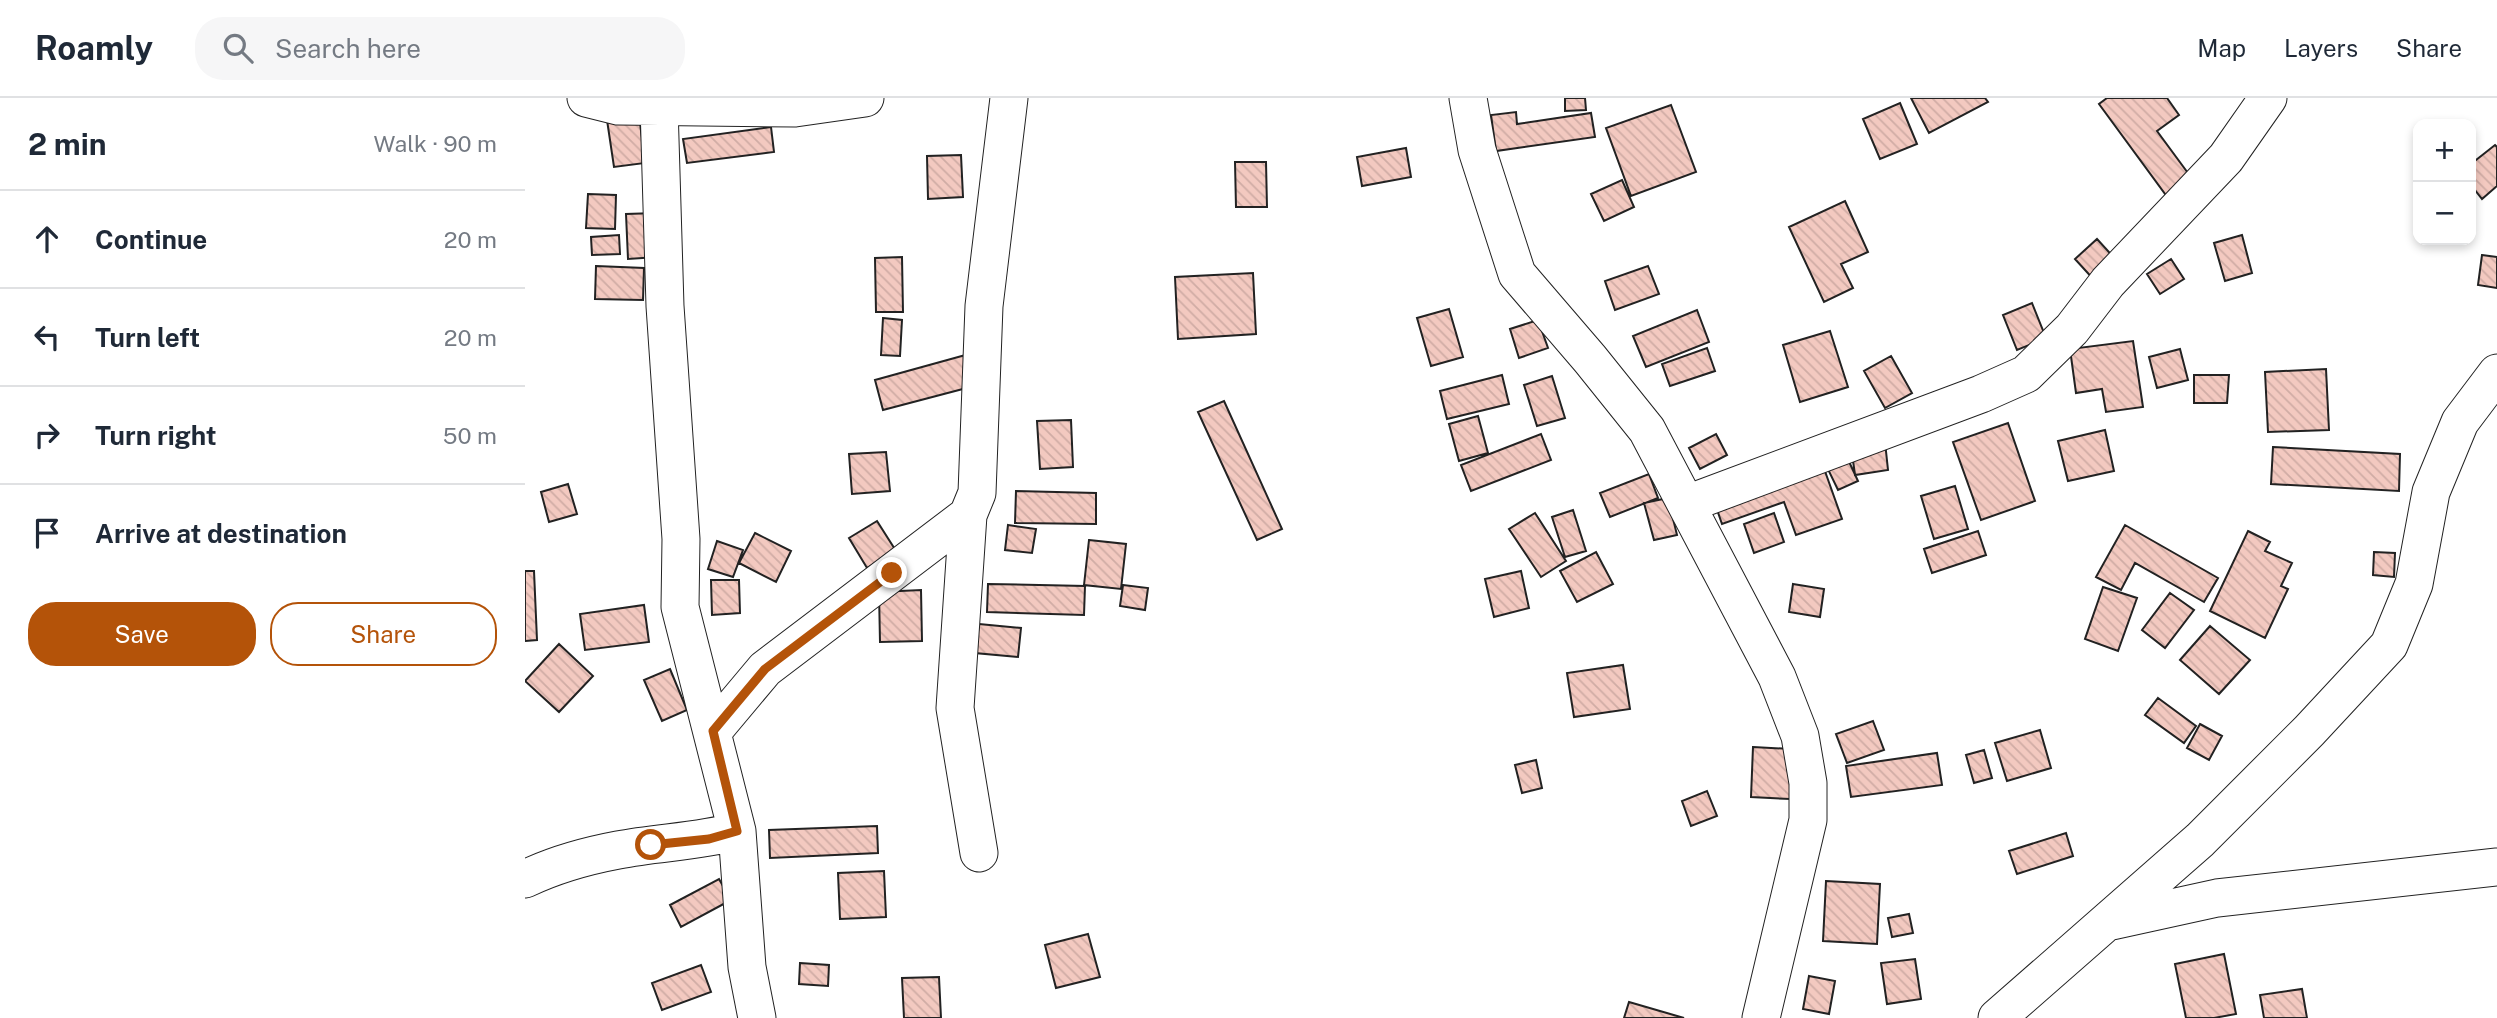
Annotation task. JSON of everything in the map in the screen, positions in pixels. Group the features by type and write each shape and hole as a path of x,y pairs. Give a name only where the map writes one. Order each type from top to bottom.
{"street":[{"path":"586,98 618,106 795,108 865,98"},
{"path":"979,853 955,708 968,515 977,494 984,306 1009,98"},
{"path":"1468,98 1477,150 1517,274 1647,430 1776,677 1800,736 1808,783 1808,820 1761,1018"},
{"path":"1687,504 1981,394 2026,373 2072,329 2108,282 2226,158 2268,98"},
{"path":"659,106 665,306 681,539 680,607 737,831 747,967 757,1018"},
{"path":"1997,1018 2200,840 2309,731 2389,645 2414,584 2431,492 2460,422 2497,373"},
{"path":"713,731 765,669 968,515"},
{"path":"525,879 545,869 618,849 709,839 737,831"},
{"path":"2108,922 2217,898 2497,867"}],"building":[{"path":"1565,98 1585,98 1586,110 1565,111"},
{"path":"1911,98 1985,98 1988,102 1929,133"},
{"path":"2107,98 2167,98 2179,115 2157,131 2196,184 2171,202 2099,104"},
{"path":"1900,103 1917,144 1880,159 1863,119"},
{"path":"1671,105 1696,172 1631,196 1606,128"},
{"path":"1516,112 1517,124 1591,113 1595,137 1496,151 1491,115"},
{"path":"639,115 645,163 614,167 607,120"},
{"path":"771,127 774,152 687,163 683,139"},
{"path":"2495,145 2497,147 2497,186 2482,199 2476,191 2476,160"},
{"path":"1406,148 1411,177 1362,186 1357,157"},
{"path":"961,155 963,197 928,199 927,156"},
{"path":"1235,162 1266,162 1267,207 1236,207"},
{"path":"1622,180 1634,207 1604,221 1591,194"},
{"path":"588,194 616,195 615,229 586,228"},
{"path":"1845,201 1868,252 1841,264 1853,288 1824,302 1789,227"},
{"path":"656,213 657,257 628,259 626,214"},
{"path":"619,235 620,254 592,255 591,237"},
{"path":"2242,235 2252,273 2225,281 2214,243"},
{"path":"2097,239 2118,262 2096,282 2075,259"},
{"path":"2482,255 2497,257 2497,288 2478,285"},
{"path":"902,257 903,312 876,312 875,258"},
{"path":"2171,259 2184,279 2160,294 2147,274"},
{"path":"596,266 644,268 643,300 595,299"},
{"path":"1648,266 1659,294 1615,310 1605,281"},
{"path":"1253,273 1256,334 1178,339 1175,277"},
{"path":"2032,303 2046,338 2017,350 2003,315"},
{"path":"1449,309 1463,357 1431,366 1417,318"},
{"path":"1697,310 1709,342 1646,367 1633,336"},
{"path":"883,318 902,320 900,356 881,355"},
{"path":"1538,320 1548,348 1519,358 1510,329"},
{"path":"1830,331 1848,387 1800,402 1783,345"},
{"path":"2133,341 2143,407 2106,412 2102,389 2076,393 2070,349"},
{"path":"1707,348 1715,371 1670,386 1662,364"},
{"path":"2180,349 2188,380 2157,388 2149,357"},
{"path":"969,354 978,385 883,410 875,380"},
{"path":"1891,356 1912,393 1885,408 1864,371"},
{"path":"2326,369 2329,430 2268,432 2265,372"},
{"path":"1502,375 1509,404 1447,419 1440,391"},
{"path":"2194,375 2229,375 2227,403 2194,403"},
{"path":"1552,376 1565,418 1537,426 1524,385"},
{"path":"1224,401 1282,529 1257,540 1198,412"},
{"path":"1478,416 1488,453 1459,461 1449,424"},
{"path":"1071,420 1073,467 1040,469 1037,421"},
{"path":"2008,423 2035,501 1981,520 1953,442"},
{"path":"2105,430 2114,471 2068,481 2058,441"},
{"path":"1541,434 1551,460 1471,491 1461,465"},
{"path":"1716,434 1727,455 1700,469 1689,448"},
{"path":"1885,442 1888,470 1855,475 1851,446"},
{"path":"2273,447 2400,454 2399,491 2271,484"},
{"path":"886,452 890,491 852,494 849,454"},
{"path":"1845,453 1858,481 1838,490 1825,463"},
{"path":"1821,460 1842,519 1796,535 1784,502 1722,524 1713,498"},
{"path":"1649,474 1658,498 1610,517 1600,493"},
{"path":"568,484 577,514 549,522 541,492"},
{"path":"1955,486 1968,529 1934,539 1921,496"},
{"path":"1016,491 1096,493 1096,524 1015,523"},
{"path":"1668,498 1677,535 1654,540 1644,503"},
{"path":"1573,510 1586,551 1565,557 1552,517"},
{"path":"1535,513 1566,561 1541,577 1509,529"},
{"path":"1774,513 1784,542 1754,553 1744,524"},
{"path":"877,521 896,551 867,568 849,538"},
{"path":"1008,525 1036,529 1032,553 1005,550"},
{"path":"2125,525 2218,578 2204,602 2135,563 2121,590 2096,577"},
{"path":"1978,531 1986,555 1932,573 1924,549"},
{"path":"2248,531 2270,542 2265,551 2292,563 2281,586 2288,589 2265,638 2210,611"},
{"path":"755,533 791,551 776,582 739,563"},
{"path":"1089,540 1126,544 1121,589 1084,585"},
{"path":"717,541 743,550 733,577 708,569"},
{"path":"1596,552 1613,584 1577,602 1560,571"},
{"path":"2374,552 2395,553 2394,577 2373,575"},
{"path":"525,571 534,571 537,640 525,641"},
{"path":"1521,571 1529,608 1494,617 1485,579"},
{"path":"711,580 739,580 740,613 712,615"},
{"path":"988,584 1085,586 1084,615 987,612"},
{"path":"1793,584 1824,589 1820,617 1789,612"},
{"path":"1123,585 1148,588 1145,610 1120,606"},
{"path":"2103,587 2137,598 2118,651 2085,639"},
{"path":"921,590 922,641 880,642 879,592"},
{"path":"2170,593 2194,610 2165,648 2142,630"},
{"path":"644,605 649,642 585,650 580,614"},
{"path":"979,624 1021,628 1018,657 975,653"},
{"path":"2210,626 2250,660 2219,694 2180,660"},
{"path":"559,644 593,676 559,712 525,681"},
{"path":"1623,665 1630,709 1574,717 1567,673"},
{"path":"670,669 687,710 662,721 644,680"},
{"path":"2158,698 2196,726 2184,743 2145,715"},
{"path":"1873,721 1884,750 1847,763 1836,734"},
{"path":"2200,724 2222,736 2209,760 2187,748"},
{"path":"2040,730 2051,768 2007,781 1995,743"},
{"path":"1753,747 1792,749 1790,799 1751,797"},
{"path":"1984,750 1992,778 1974,783 1966,755"},
{"path":"1937,753 1942,785 1851,797 1846,766"},
{"path":"1536,760 1542,788 1522,793 1515,765"},
{"path":"1707,791 1717,816 1691,826 1682,801"},
{"path":"877,826 878,853 770,858 769,830"},
{"path":"2066,833 2073,856 2017,874 2009,851"},
{"path":"884,871 886,917 840,919 838,873"},
{"path":"719,879 731,900 681,927 670,905"},
{"path":"1826,881 1880,884 1877,944 1823,941"},
{"path":"1909,914 1913,933 1892,937 1888,918"},
{"path":"1088,934 1100,977 1056,988 1045,945"},
{"path":"2224,954 2236,1014 2214,1018 2186,1018 2175,964"},
{"path":"1915,959 1921,999 1887,1004 1881,963"},
{"path":"800,963 829,965 828,986 799,984"},
{"path":"701,965 711,992 662,1010 652,983"},
{"path":"1809,976 1835,981 1829,1014 1803,1009"},
{"path":"939,977 941,1018 904,1018 902,978"},
{"path":"2302,989 2307,1018 2264,1018 2260,995"},
{"path":"1629,1002 1684,1018 1624,1018"}],"route":[{"path":"651,845 709,839 737,831 713,731 765,669 892,573"}]}
